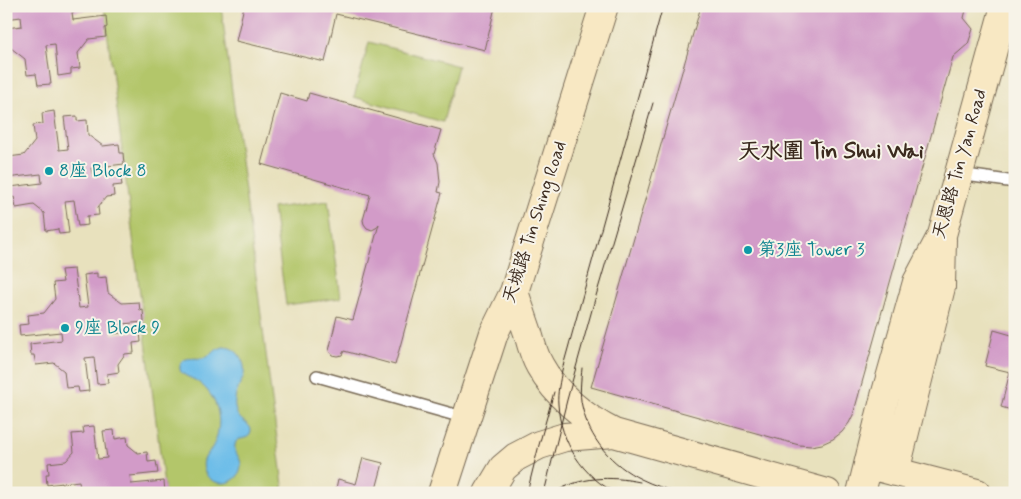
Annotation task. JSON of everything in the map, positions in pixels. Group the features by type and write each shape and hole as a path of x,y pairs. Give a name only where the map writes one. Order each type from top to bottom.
{"main road":[{"name":"天城路 Tin Shing Road","path":"442,493 494,333 514,292 604,6"},
{"name":"天恩路 Tin Yan Road","path":"861,493 885,396 917,282 942,235 1005,6"},
{"path":"895,472 941,287 942,235"},
{"path":"514,292 540,366 555,388 585,416 598,425 614,433 827,493"},
{"path":"488,493 503,468 516,457 539,445 565,437 614,433"},
{"path":"868,464 977,493"}],"lane":[{"path":"959,174 1015,182"},
{"path":"317,376 466,418"}],"green space":[{"path":"104,6 221,6 284,493 165,493"},
{"path":"369,42 458,66 443,122 354,97"},
{"path":"328,201 341,298 286,305 273,208"}],"water":[{"path":"223,347 236,351 244,365 244,375 236,395 235,406 236,412 249,426 251,432 248,437 238,440 235,445 235,451 241,463 236,478 230,482 218,483 207,476 203,466 204,460 213,446 218,430 219,417 217,408 210,394 203,386 183,374 180,368 184,360 203,358"}],"building":[{"path":"6,6 100,6 100,8 72,12 73,20 106,16 106,37 89,39 78,53 80,68 71,69 71,74 58,76 55,44 46,45 51,84 38,85 36,74 27,75 25,59 11,48 6,49 6,28 22,26 21,17 6,19"},
{"path":"244,6 495,7 485,50 336,14 325,62 236,41"},
{"path":"701,6 967,6 964,18 973,29 968,44 953,57 853,415 842,432 822,444 811,446 799,445 591,387"},
{"path":"280,93 307,101 309,93 441,130 434,154 439,172 438,192 442,193 395,365 344,351 342,355 332,355 329,351 337,316 353,320 379,224 372,230 364,224 363,220 370,195 261,164"},
{"name":"8座 Block 8","path":"54,111 59,150 68,149 64,117 77,116 77,121 87,120 88,135 103,146 119,144 120,153 123,153 124,164 91,168 93,177 120,173 122,185 113,186 114,196 106,197 98,207 99,215 87,216 88,225 78,226 74,200 65,201 69,233 59,234 58,229 46,231 44,213 34,205 16,208 14,197 11,198 10,187 42,183 41,174 6,178 6,167 9,167 8,157 24,155 35,141 33,125 43,124 42,113"},
{"name":"9座 Block 9","path":"74,269 79,308 88,307 84,275 97,273 97,278 106,277 108,293 122,303 139,302 140,311 143,310 144,322 111,325 112,334 140,331 141,342 133,343 134,353 125,354 118,364 119,372 107,374 108,383 97,384 94,357 85,358 89,391 79,392 78,387 66,388 64,371 54,363 36,365 34,355 31,355 30,344 62,340 61,332 20,336 19,325 29,324 28,315 44,313 55,299 53,283 63,282 61,270"},
{"path":"994,330 1015,336 1015,411 1001,407 1010,372 985,366"},
{"path":"94,426 98,459 107,458 103,431 114,430 115,439 127,437 128,445 138,453 147,452 148,462 156,461 158,473 130,476 131,484 164,481 165,492 68,493 68,491 80,490 79,481 47,485 48,463 66,461 74,452 72,434 84,433 83,427"},
{"path":"363,458 383,463 375,493 335,493 338,479 356,484"}],"tram line":[{"path":"617,493 594,478 576,457 563,431 558,404 558,391 562,370 663,6"},
{"path":"544,493 593,306 653,103"},
{"path":"582,368 580,392 585,418 603,450 630,473 650,483 678,493"},
{"path":"527,493 554,392"},
{"path":"554,493 564,487 585,480 606,478 640,482"}],"place":[{"name":"8座 Block 8","path":"49,171"},
{"name":"第3座 Tower 3","path":"748,250"},
{"name":"9座 Block 9","path":"65,328"}],"district":[{"name":"天水圍 Tin Shui Wai","path":"831,152"}]}
